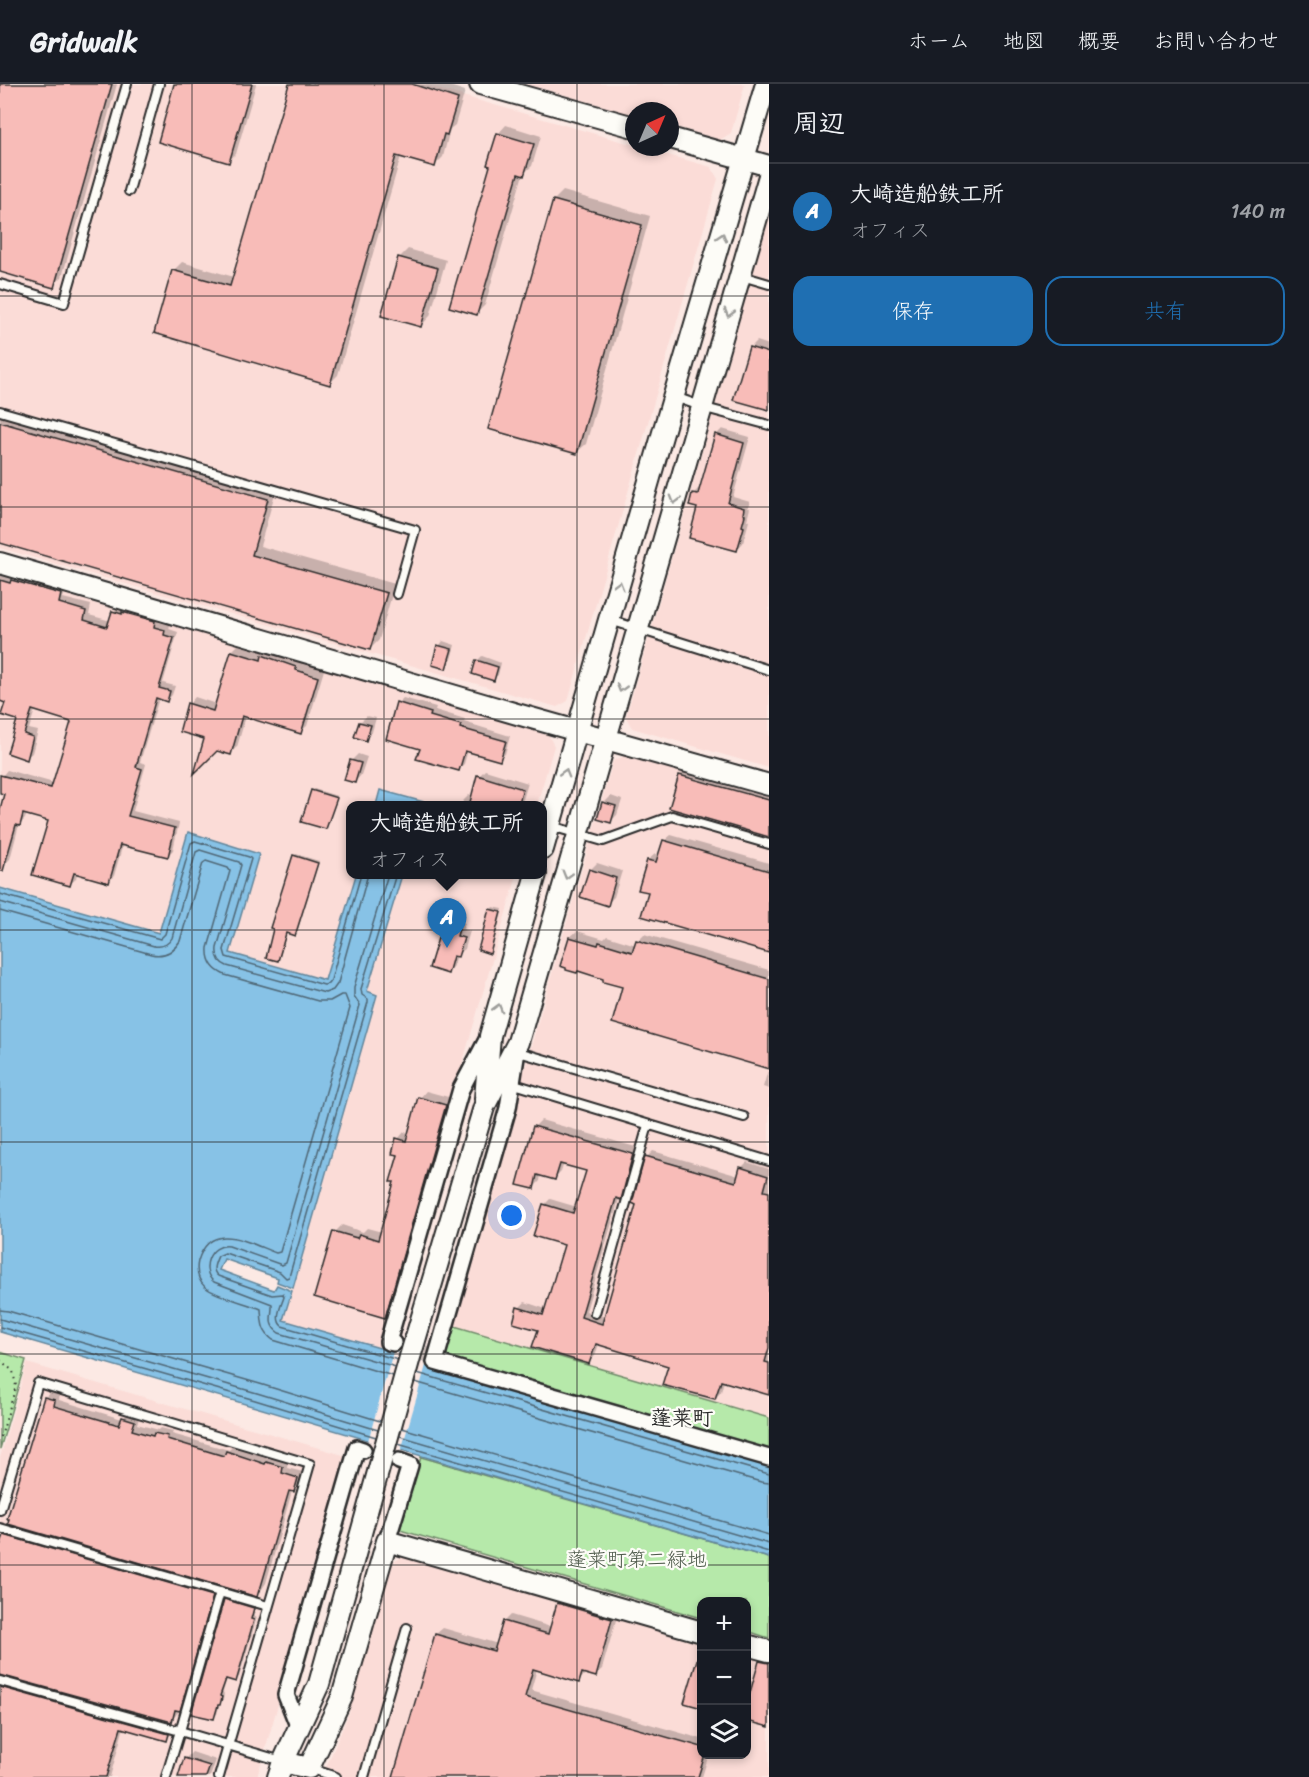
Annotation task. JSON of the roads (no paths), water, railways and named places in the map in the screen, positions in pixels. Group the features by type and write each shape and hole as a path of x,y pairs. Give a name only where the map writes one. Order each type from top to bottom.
{"street":[{"path":"480,84 625,125"},
{"path":"547,836 766,84"},
{"path":"679,141 769,166"},
{"path":"425,1356 484,1107 516,1048 769,176"},
{"path":"0,563 505,711 769,785"},
{"path":"393,1343 388,1342 460,1089 490,1036 535,879"},
{"path":"308,1773 319,1684 385,1446 425,1356 508,1108 490,1036"},
{"path":"425,1356 435,1362 769,1458"},
{"path":"299,1728 286,1695 357,1448 363,1450"},
{"path":"308,1773 342,1697 410,1465 399,1461"},
{"path":"387,1541 697,1631"},
{"path":"751,1646 769,1651"},
{"path":"308,1773 280,1769 319,1684"}],"lane":[{"path":"0,284 64,303 127,84"},
{"path":"129,190 159,84"},
{"path":"740,275 769,284"},
{"path":"673,397 769,425"},
{"path":"0,411 415,530 397,594"},
{"path":"609,620 769,670"},
{"path":"550,826 603,841 672,816 769,844"},
{"path":"516,1048 744,1117"},
{"path":"499,1079 769,1161"},
{"path":"595,1314 648,1125"},
{"path":"0,1510 38,1383 310,1464 219,1777"},
{"path":"0,1528 268,1606"},
{"path":"166,1777 220,1592"},
{"path":"364,1777 407,1628"},
{"path":"0,1681 228,1745 280,1769"},
{"path":"308,1773 336,1777"}],"water":[{"path":"380,790 420,801 377,801"},
{"path":"188,832 259,854 230,953 325,980 355,879 401,879 367,991 377,995 293,1288 277,1282 278,1278 224,1259 219,1270 274,1290 277,1285 292,1291 283,1320 769,1461 769,1558 0,1332 0,888 159,933"}],"tunnel":[{"path":"393,1343 429,1355"}],"place":[{"name":"大崎造船鉄工所","path":"447,948"}],"district":[{"name":"蓬莱町","path":"682,1418"}],"park label":[{"name":"蓬莱町第二緑地","path":"637,1559"}]}
